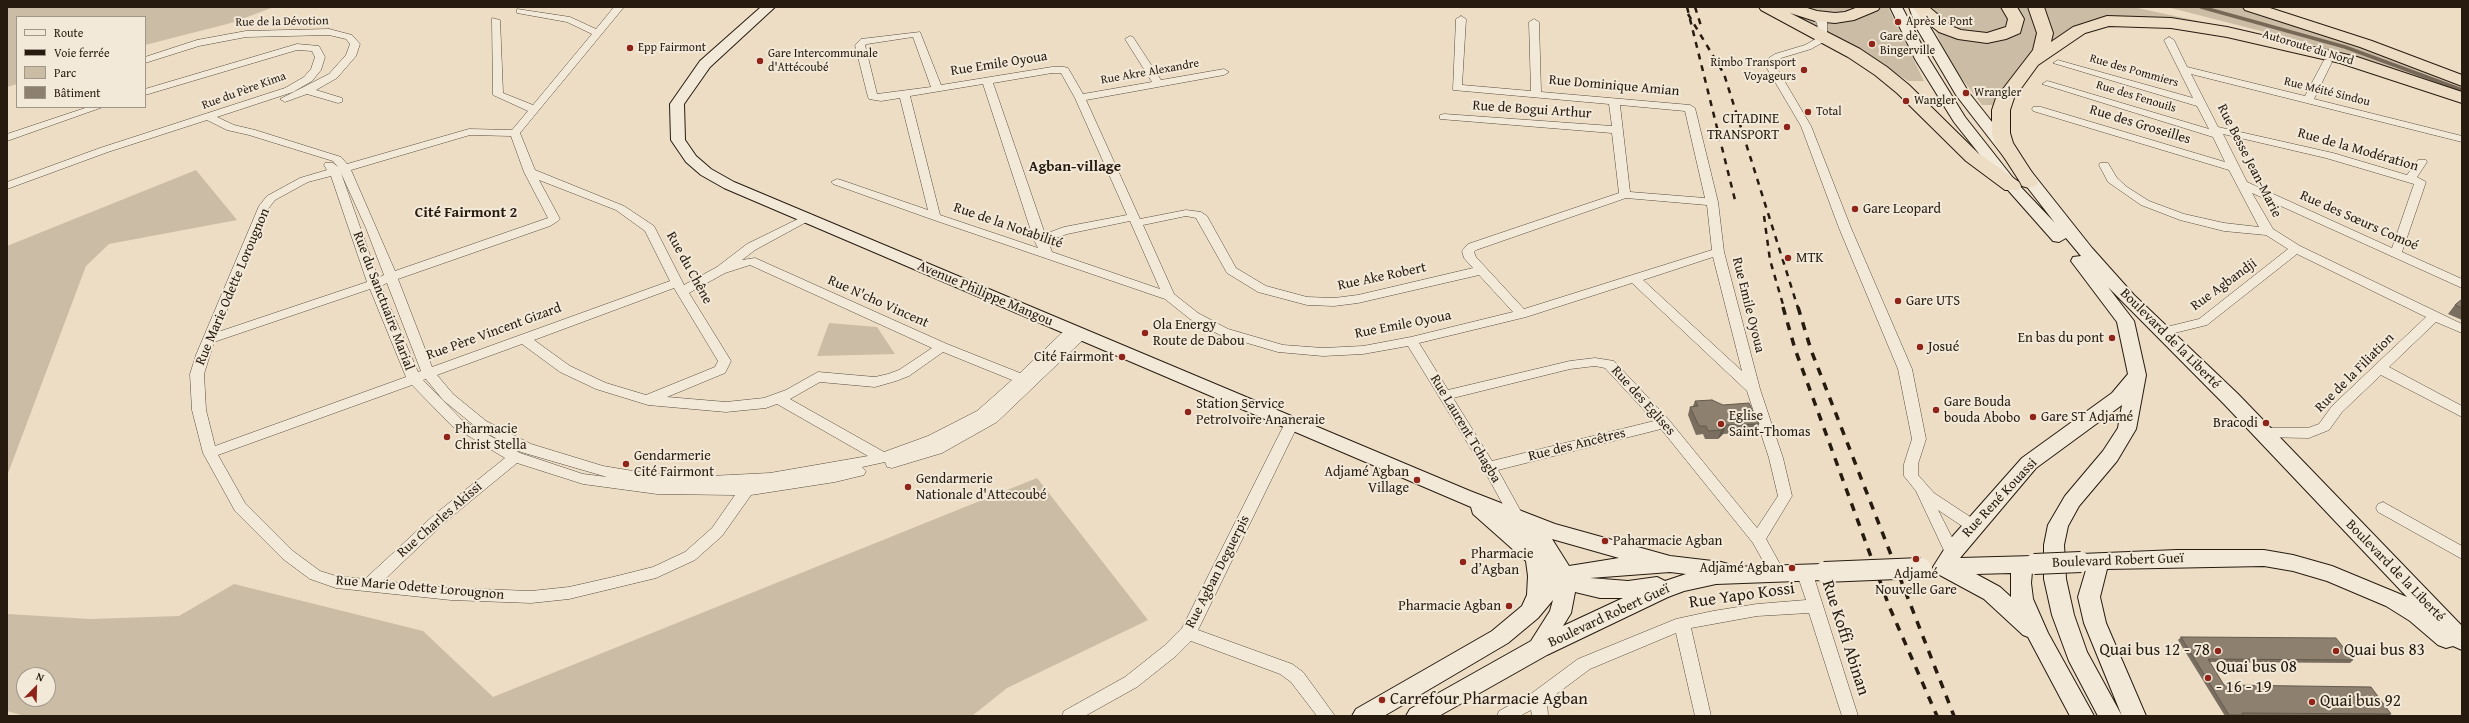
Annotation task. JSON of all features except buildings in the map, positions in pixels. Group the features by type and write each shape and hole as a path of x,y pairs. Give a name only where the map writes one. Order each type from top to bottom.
{"highway":[{"path":"1767,7 1860,57 1881,71 1903,89 1972,157 2021,184"},
{"path":"1788,7 1815,16 1848,17 1872,7"},
{"path":"1921,7 1927,15 1945,29 1966,35 1987,38 2000,36 2014,30 2016,19 2009,7"},
{"path":"2021,184 2001,134 2001,110 2005,98 2035,61 2041,50 2045,33 2036,7"},
{"name":"Autoroute du Nord","path":"2152,7 2269,35 2462,98"},
{"name":"Autoroute du Nord","path":"2251,7 2366,44 2462,81"},
{"path":"2035,61 2079,30 2107,21 2124,20 2171,23 2227,32 2351,61"}],"main road":[{"name":"Avenue Philippe Mangou","path":"769,7 705,64 685,90 677,104 676,129 684,150 706,172 729,186 808,217 1291,425 1517,517 1543,542 1554,558 1564,577"},
{"path":"1896,7 1940,91 1959,119 2021,184 2125,322 2134,355 2137,375 2127,429 2110,456 2072,501 2058,525 2054,545 2055,579 2063,615 2077,654 2110,716"},
{"name":"Boulevard de la Liberté","path":"1915,7 1923,26 1963,96 2021,184 2162,332 2263,433 2462,641"},
{"name":"Rue René Kouassi","path":"1948,560 1973,526 2029,463 2119,398 2137,375"},
{"name":"Avenue Philippe Mangou","path":"1463,496 1494,520 1535,556 1564,577"},
{"path":"1517,517 1592,544 1670,564"},
{"path":"1530,612 1538,595 1539,576 1535,556"},
{"name":"Boulevard Robert Gueï","path":"1418,716 1538,648 1626,606 1684,583 1716,576 1921,568 1948,560 2028,564 2177,558 2264,558 2293,563 2355,582 2394,600 2418,615 2462,652"},
{"path":"1948,560 1992,593 2039,637"},
{"path":"2097,562 2089,596 2095,623 2134,716"},
{"name":"Boulevard Robert Gueï","path":"1364,716 1477,652 1500,637 1530,612 1550,588 1564,577 1601,567 1670,564 1750,574"},
{"path":"2028,564 2020,583 2022,599 2039,637 2082,716"},
{"path":"1564,577 1577,584 1600,589 1628,590 1684,583"},
{"name":"Boulevard Robert Gueï","path":"1538,648 1560,613 1564,600 1564,577"}],"street":[{"path":"210,339 374,284 410,269 546,224 554,219 530,172 515,133 536,110 619,7"},
{"path":"520,11 570,20 598,33"},
{"path":"1815,16 1822,22 1824,38 1808,47 1778,56 1772,60 1770,65 1806,126 1845,228 1903,363 1919,439 1910,464 1911,476 1919,488 1948,560"},
{"name":"Rue Dominique Amian","path":"1460,19 1457,88 1691,109 1712,202"},
{"path":"495,20 498,95 536,110"},
{"path":"1534,22 1536,94"},
{"name":"Rue de la Dévotion","path":"146,60 197,43 246,34 328,32 350,37 355,44 351,56 332,76 307,91 276,101 242,107"},
{"name":"Rue Emile Oyoua","path":"937,89 917,34 864,41 860,45 873,97 881,98 937,89 987,80 1052,70 1064,70 1080,98 1133,220 1169,296 1194,316 1224,332 1283,349 1324,352 1363,350 1411,342 1522,314 1718,252 1754,388 1776,458 1785,496 1758,539"},
{"path":"1130,39 1158,84"},
{"name":"Rue Besse Jean-Marie","path":"2169,40 2203,104 2262,223 2269,232 2296,249 2462,328"},
{"name":"Rue du Père Kima","path":"7,186 104,150 242,107 290,90 308,79 321,62 316,48 298,47 146,92"},
{"path":"2308,101 2327,62"},
{"name":"Rue des Pommiers","path":"2058,63 2203,104"},
{"name":"Rue Méité Sindou","path":"2185,69 2462,139"},
{"name":"Rue Akre Alexandre","path":"1080,98 1224,72"},
{"path":"987,80 1040,240 1047,256"},
{"name":"Rue des Fenouils","path":"2047,84 2217,132"},
{"path":"307,91 338,100"},
{"name":"Rue de la Notabilité","path":"904,94 934,217 1169,296"},
{"path":"1614,101 1625,195"},
{"path":"7,138 95,108"},
{"name":"Rue des Groseilles","path":"2037,109 2235,168"},
{"path":"209,117 231,128 239,137 329,165 340,170"},
{"name":"Rue de Bogui Arthur","path":"1444,117 1618,130"},
{"name":"Rue Marie Odette Lorougnon","path":"515,133 469,132 304,180 271,198 263,208 197,374 199,410 210,453 240,507 288,555 315,575 336,582 451,594 531,597 569,593 656,572 690,556 717,532 751,484"},
{"name":"Rue de la Modération","path":"2217,132 2329,156 2420,182 2396,254"},
{"path":"2410,179 2422,162"},
{"path":"2104,165 2112,180 2145,203 2180,217 2224,227 2269,232"},
{"name":"Rue du Sanctuaire Marial","path":"340,170 372,228 428,373 448,397 481,424 526,448 561,460 603,471 645,478 751,484 883,458 933,440 982,414 1076,333"},
{"name":"Rue du Sanctuaire Marial","path":"340,170 356,232 374,284 414,379 457,423 515,457 590,480 657,489 751,484 835,477 896,462 937,449 992,419 1076,333"},
{"name":"Rue du Chêne","path":"530,172 620,208 638,218 650,229 680,287 725,361 720,370 648,400"},
{"path":"837,182 934,217"},
{"name":"Rue des Sœurs Comoé","path":"2244,185 2462,284"},
{"path":"1522,314 1483,270 1470,258 1468,251 1472,247 1625,195 1712,202 1718,252"},
{"name":"Rue Ake Robert","path":"1133,220 1186,213 1197,214 1201,216 1231,270 1262,289 1307,301 1334,302 1358,299 1483,270"},
{"path":"721,270 751,248 808,217"},
{"path":"1040,240 1064,231 1133,220"},
{"path":"356,232 372,228"},
{"name":"Rue Agbandji","path":"2162,332 2203,322 2296,249"},
{"name":"Rue N'cho Vincent","path":"721,270 751,261 942,347 1022,379"},
{"name":"Rue Père Vincent Gizard","path":"210,453 524,339 680,287 721,270"},
{"path":"1635,279 1754,388"},
{"name":"Rue de la Filiation","path":"2263,433 2309,433 2324,427 2337,409 2381,369 2435,316"},
{"path":"524,339 565,369 601,386 648,400 726,407 751,406 778,398 818,377 875,382 891,378 904,373 942,347"},
{"name":"Rue Laurent Tchagba","path":"1411,342 1446,395 1517,517"},
{"name":"Rue des Eglises","path":"1446,395 1570,365 1602,362 1609,364 1664,423 1758,539 1778,573"},
{"path":"2381,369 2462,412"},
{"path":"778,398 883,458"},
{"name":"Rue des Ancêtres","path":"1489,467 1664,423"},
{"name":"Rue Agban Deguerpis","path":"1070,716 1131,682 1170,651 1188,633 1291,425"},
{"name":"Rue Charles Akissi","path":"368,585 439,519 515,457"},
{"path":"1919,488 1929,497 1973,526"},
{"path":"2383,508 2462,553"},
{"name":"Rue Koffi Abinan","path":"1814,572 1815,606 1850,716"},
{"name":"Rue Yapo Kossi","path":"1505,716 1538,698 1584,664 1619,648 1682,624 1713,616 1756,610 1815,606"},
{"path":"1682,624 1704,716"},
{"path":"1188,633 1286,670 1298,677 1327,716"},
{"path":"1538,698 1540,716"}],"green space":[{"path":"7,7 274,7 231,23 146,45 146,16 16,16 16,84 7,87"},
{"path":"1774,7 1888,7 1924,81 1908,81 1880,63"},
{"path":"1932,7 2133,7 2221,26 2102,19 2085,22 2073,28 2053,47 2034,48 1996,105 1982,105 1954,68 1941,44 1932,22 1939,16"},
{"path":"2167,7 2243,7 2365,47 2462,85 2462,94 2308,43"},
{"path":"196,170 237,220 109,244 86,266 7,476 7,246"},
{"path":"829,323 877,327 895,354 817,356"},
{"path":"1037,478 1148,620 1007,688 972,716 25,716 7,711 7,614 90,619 179,616 234,584 423,631 493,697"}],"waterway":[{"path":"2201,7 2345,47 2462,90"}],"railway":[{"path":"1687,7 1689,16"},
{"path":"1695,7 1702,29"},
{"path":"1689,16 1724,74 1798,308"},
{"path":"1689,16 1735,200"},
{"path":"1764,216 1770,260 1784,308"},
{"path":"1783,307 1795,349 1889,606 1937,716"},
{"path":"1798,307 1811,350 1954,716"}],"place":[{"name":"Après le Pont","path":"1898,22"},
{"name":"Gare de Bingerville","path":"1872,44"},
{"name":"Epp Fairmont","path":"630,48"},
{"name":"Gare Intercommunale d'Attécoubé","path":"760,61"},
{"name":"Rimbo Transport Voyageurs","path":"1804,70"},
{"name":"Wrangler","path":"1966,93"},
{"name":"Wangler","path":"1906,101"},
{"name":"Total","path":"1808,112"},
{"name":"CITADINE TRANSPORT","path":"1787,127"},
{"name":"Gare Leopard","path":"1855,209"},
{"name":"MTK","path":"1788,258"},
{"name":"Gare UTS","path":"1898,301"},
{"name":"Ola Energy Route de Dabou","path":"1145,333"},
{"name":"En bas du pont","path":"2112,338"},
{"name":"Josué","path":"1920,347"},
{"name":"Cité Fairmont","path":"1122,357"},
{"name":"Gare Bouda bouda Abobo","path":"1936,410"},
{"name":"Station Service PetroIvoire Ananeraie","path":"1188,412"},
{"name":"Gare ST Adjamé","path":"2033,417"},
{"name":"Bracodi","path":"2266,423"},
{"name":"Eglise Saint-Thomas","path":"1721,424"},
{"name":"Pharmacie Christ Stella","path":"447,437"},
{"name":"Gendarmerie Cité Fairmont","path":"626,464"},
{"name":"Adjamé Agban Village","path":"1417,480"},
{"name":"Gendarmerie Nationale d'Attecoubé","path":"908,487"},
{"name":"Paharmacie Agban","path":"1605,541"},
{"name":"Adjamé Nouvelle Gare","path":"1916,559"},
{"name":"Pharmacie d’Agban","path":"1463,562"},
{"name":"Adjamé Agban","path":"1792,568"},
{"name":"Pharmacie Agban","path":"1509,606"},
{"name":"Quai bus 12 - 78","path":"2218,651"},
{"name":"Quai bus 83","path":"2336,651"},
{"name":"Quai bus 08 - 16 - 19","path":"2208,678"},
{"name":"Carrefour Pharmacie Agban","path":"1382,700"},
{"name":"Quai bus 92","path":"2312,702"}],"district":[{"name":"Agban-village","path":"1075,167"},
{"name":"Cité Fairmont 2","path":"466,213"}]}
